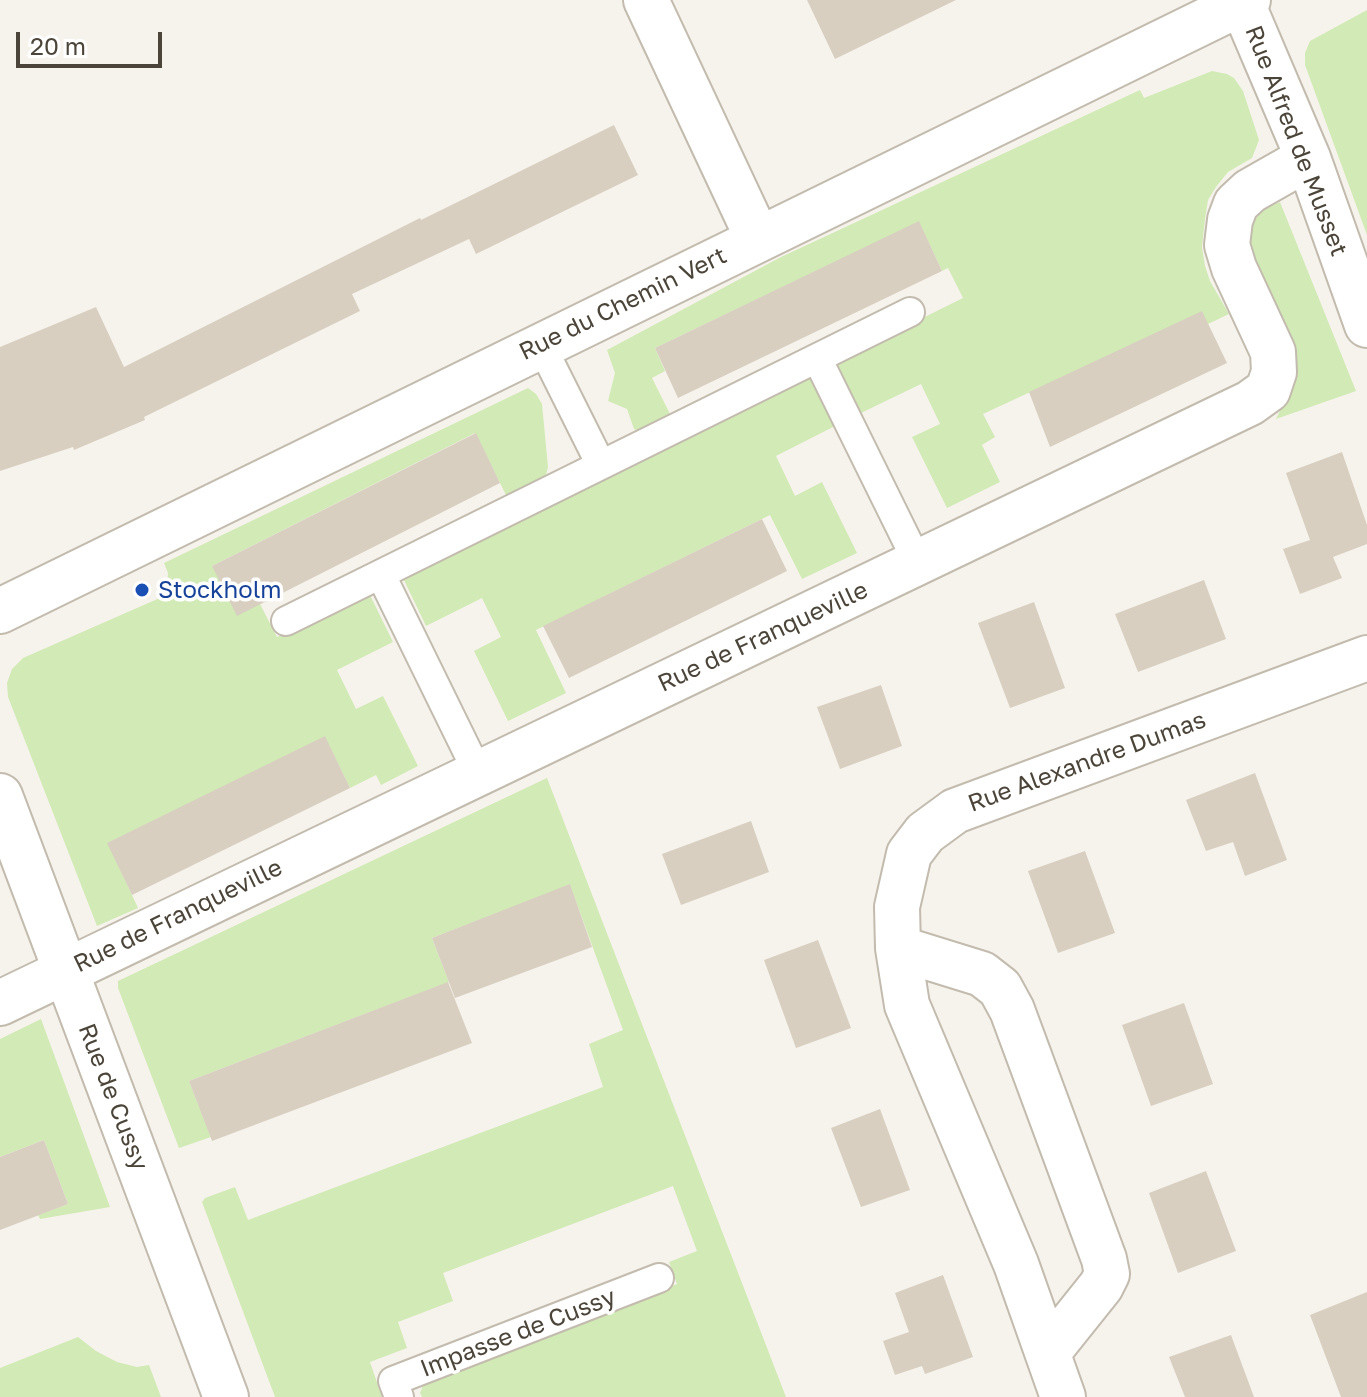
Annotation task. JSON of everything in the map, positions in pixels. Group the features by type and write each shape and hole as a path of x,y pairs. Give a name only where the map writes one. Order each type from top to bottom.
{"street":[{"path":"646,0 758,239"},
{"name":"Rue du Chemin Vert","path":"0,611 1245,1"},
{"name":"Rue Alfred de Musset","path":"1245,1 1364,308"},
{"name":"Rue de Franqueville","path":"0,1003 1250,403 1268,390 1274,372 1273,352 1234,268 1227,245 1230,220 1236,204 1250,191 1308,158"},
{"name":"Rue Alexandre Dumas","path":"1063,1397 1016,1264 907,1005 898,948 897,907 909,854 925,833 955,811 1367,658"},
{"name":"Rue de Cussy","path":"0,796 226,1397"},
{"path":"898,948 982,974 1000,988 1012,1010 1107,1274 1101,1286 1049,1351"}],"lane":[{"path":"286,621 910,312"},
{"path":"541,345 601,465"},
{"path":"817,358 918,563"},
{"path":"381,575 478,773"},
{"name":"Impasse de Cussy","path":"399,1397 393,1381 659,1278"}],"green space":[{"path":"1367,10 1367,235 1305,65 1305,53 1310,41"},
{"path":"1212,71 1234,78 1243,91 1259,140 1252,158 1228,172 1208,200 1202,247 1205,266 1229,314 1208,324 1202,312 983,414 995,437 982,445 1000,482 947,508 912,437 940,424 921,384 861,413 836,361 963,298 948,268 942,271 919,222 655,348 665,371 652,378 671,416 642,432 634,429 627,409 608,401 615,373 607,350 781,257 1140,90 1144,98"},
{"path":"1280,202 1356,391 1276,419 1288,394 1249,254 1248,228 1262,210"},
{"path":"809,375 835,426 776,456 795,496 822,482 857,553 802,579 770,515 536,630 566,693 508,721 474,651 501,637 482,598 426,626 402,576"},
{"path":"528,388 542,404 548,467 546,475 506,495 475,433 212,566 260,604 277,637 369,593 393,642 337,670 356,709 383,696 418,766 381,785 376,775 350,788 325,737 108,843 138,908 97,926 8,697 7,683 12,669 23,658 162,597 168,573 164,563"},
{"path":"547,778 786,1397 422,1397 420,1393 426,1378 677,1284 669,1262 697,1251 673,1186 443,1273 453,1301 398,1322 407,1348 370,1362 382,1397 275,1397 202,1202 205,1198 235,1187 248,1220 603,1087 589,1044 623,1030 570,885 432,938 449,982 189,1081 211,1137 179,1148 118,988 118,981"},
{"path":"41,1019 110,1207 40,1219 38,1215 68,1204 44,1140 0,1157 0,1039"},
{"path":"78,1337 117,1362 137,1367 149,1365 161,1397 0,1397 0,1368"}],"building":[{"path":"807,0 956,0 835,59"},
{"path":"614,125 638,175 476,254 469,239 352,294 360,311 144,417 145,420 74,450 73,447 0,471 0,347 96,307 124,367 420,218"},
{"path":"919,221 942,271 678,398 655,348"},
{"path":"1202,311 1227,363 1050,447 1029,392"},
{"path":"476,433 500,483 237,616 212,566"},
{"path":"1342,452 1367,525 1367,544 1333,557 1342,578 1300,594 1283,549 1310,540 1286,473"},
{"path":"762,519 787,571 569,678 543,626"},
{"path":"1204,580 1226,639 1138,672 1115,614"},
{"path":"1034,602 1065,688 1010,708 978,623"},
{"path":"881,685 902,746 840,769 817,707"},
{"path":"325,736 350,788 132,895 107,843"},
{"path":"1255,773 1287,860 1245,876 1233,842 1206,851 1186,800"},
{"path":"751,821 769,872 681,905 662,854"},
{"path":"1085,851 1115,933 1058,953 1028,871"},
{"path":"570,884 592,947 455,998 432,938"},
{"path":"818,940 851,1028 796,1048 764,960"},
{"path":"448,982 472,1043 212,1141 189,1081"},
{"path":"1184,1003 1213,1084 1151,1106 1122,1025"},
{"path":"880,1109 910,1190 861,1207 831,1128"},
{"path":"44,1140 68,1204 0,1230 0,1157"},
{"path":"1206,1171 1236,1251 1178,1273 1149,1193"},
{"path":"943,1275 973,1357 925,1374 922,1366 895,1375 883,1341 909,1332 895,1293"},
{"path":"1367,1292 1367,1397 1341,1397 1310,1315"},
{"path":"1231,1335 1254,1397 1185,1397 1169,1357"}],"place":[{"name":"Stockholm","path":"142,590"}]}
